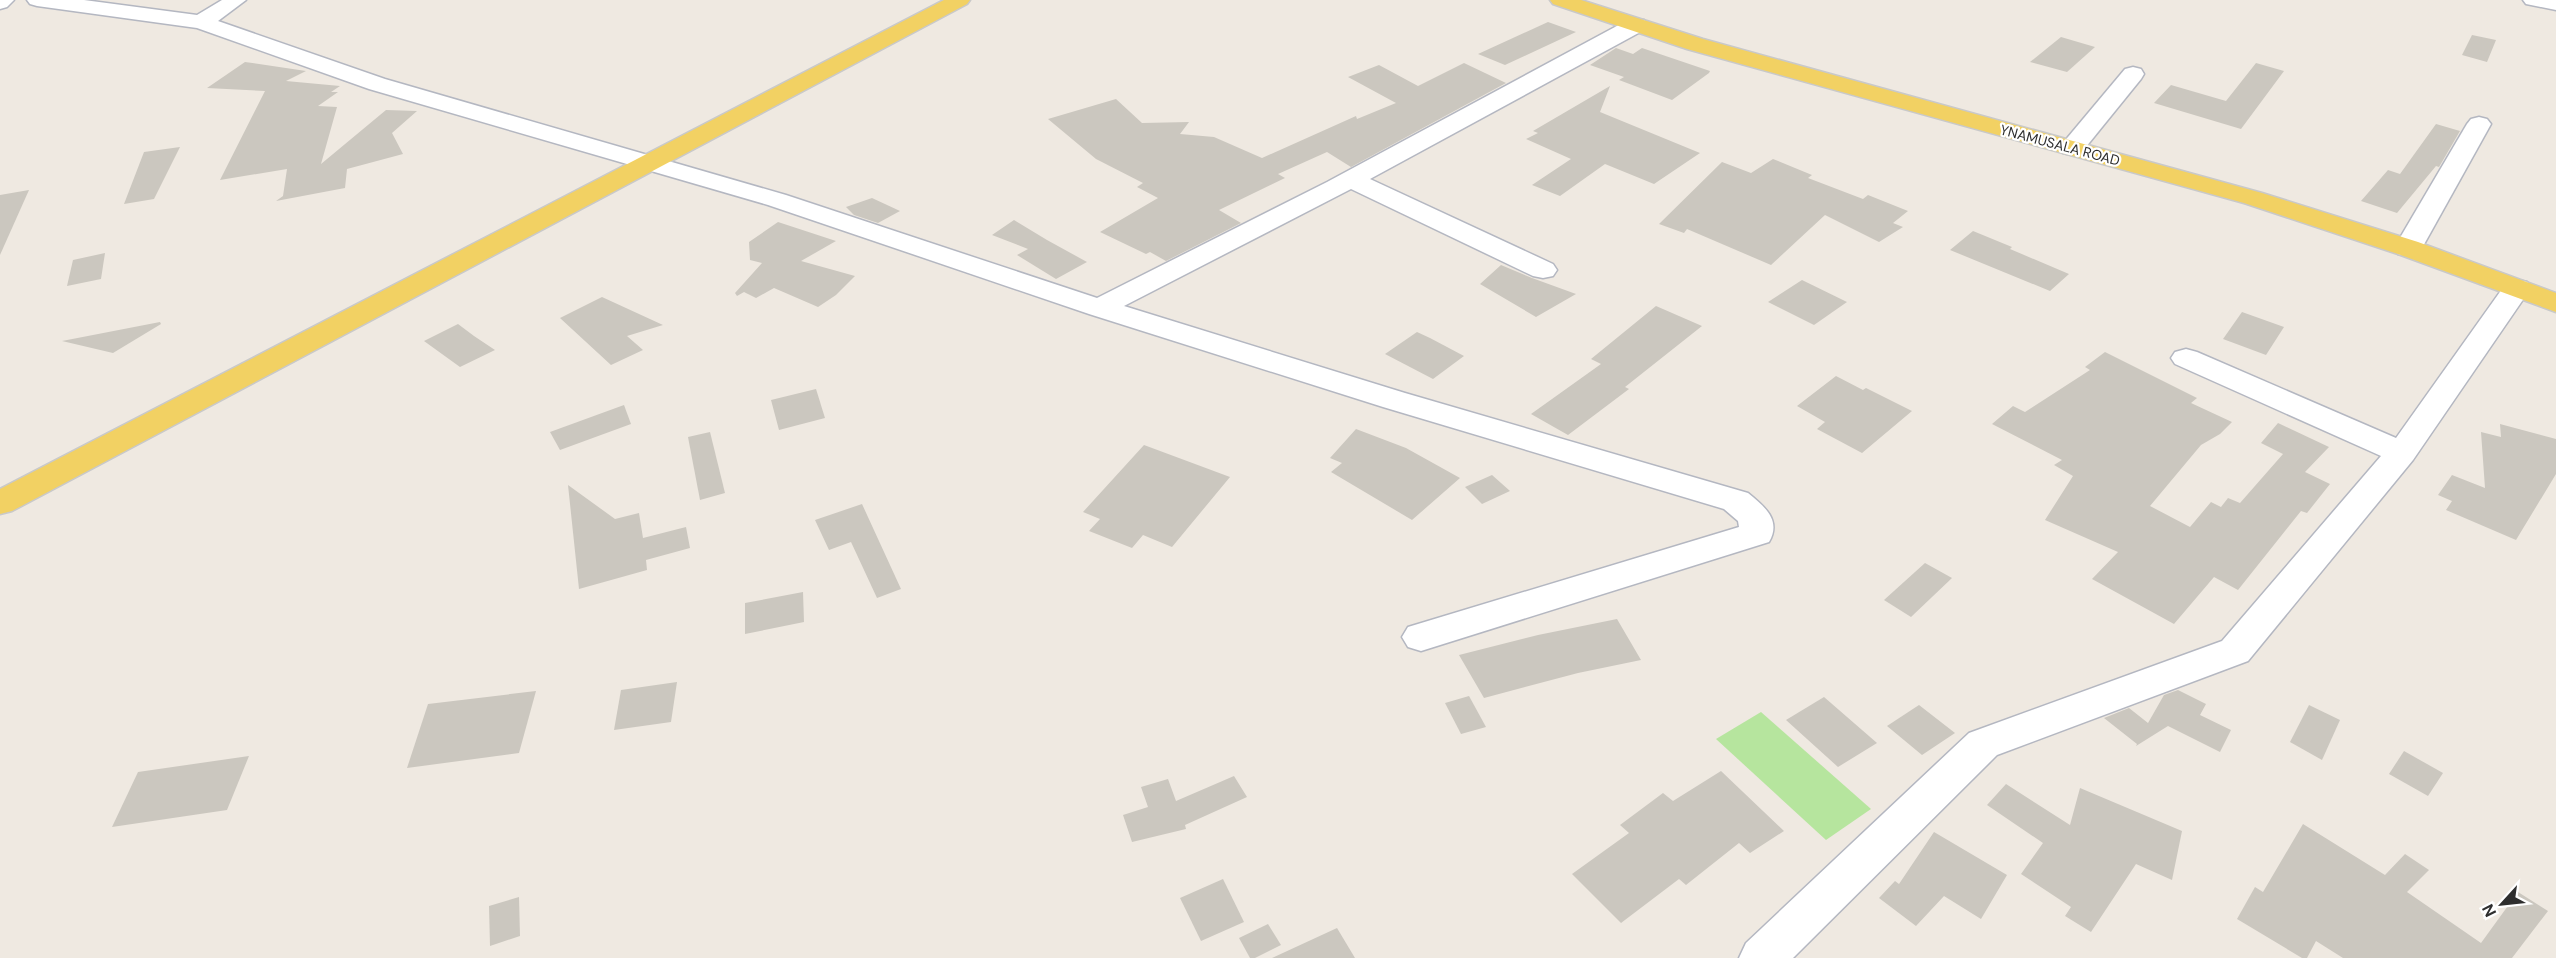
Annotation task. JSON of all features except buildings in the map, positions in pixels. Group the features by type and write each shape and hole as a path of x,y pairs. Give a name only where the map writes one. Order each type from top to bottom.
{"main road":[{"path":"0,503 960,0"},
{"name":"YNAMUSALA ROAD","path":"1560,0 1636,25 2253,198 2408,248 2556,303"}],"street":[{"path":"0,3 4,0"},
{"path":"37,0 201,22 377,84 777,200 1100,308 1383,397 1736,501 1755,516 1757,534 1421,637"},
{"path":"201,22 236,0"},
{"path":"2533,0 2556,4"},
{"path":"1100,308 1350,179 1636,25"},
{"path":"2072,148 2133,74"},
{"path":"2408,248 2479,124"},
{"path":"1350,179 1543,270"},
{"path":"1762,958 1983,744 2235,651 2402,453 2517,288"},
{"path":"2186,358 2402,453"}],"green space":[{"path":"1761,712 1871,809 1826,840 1716,739"}]}
